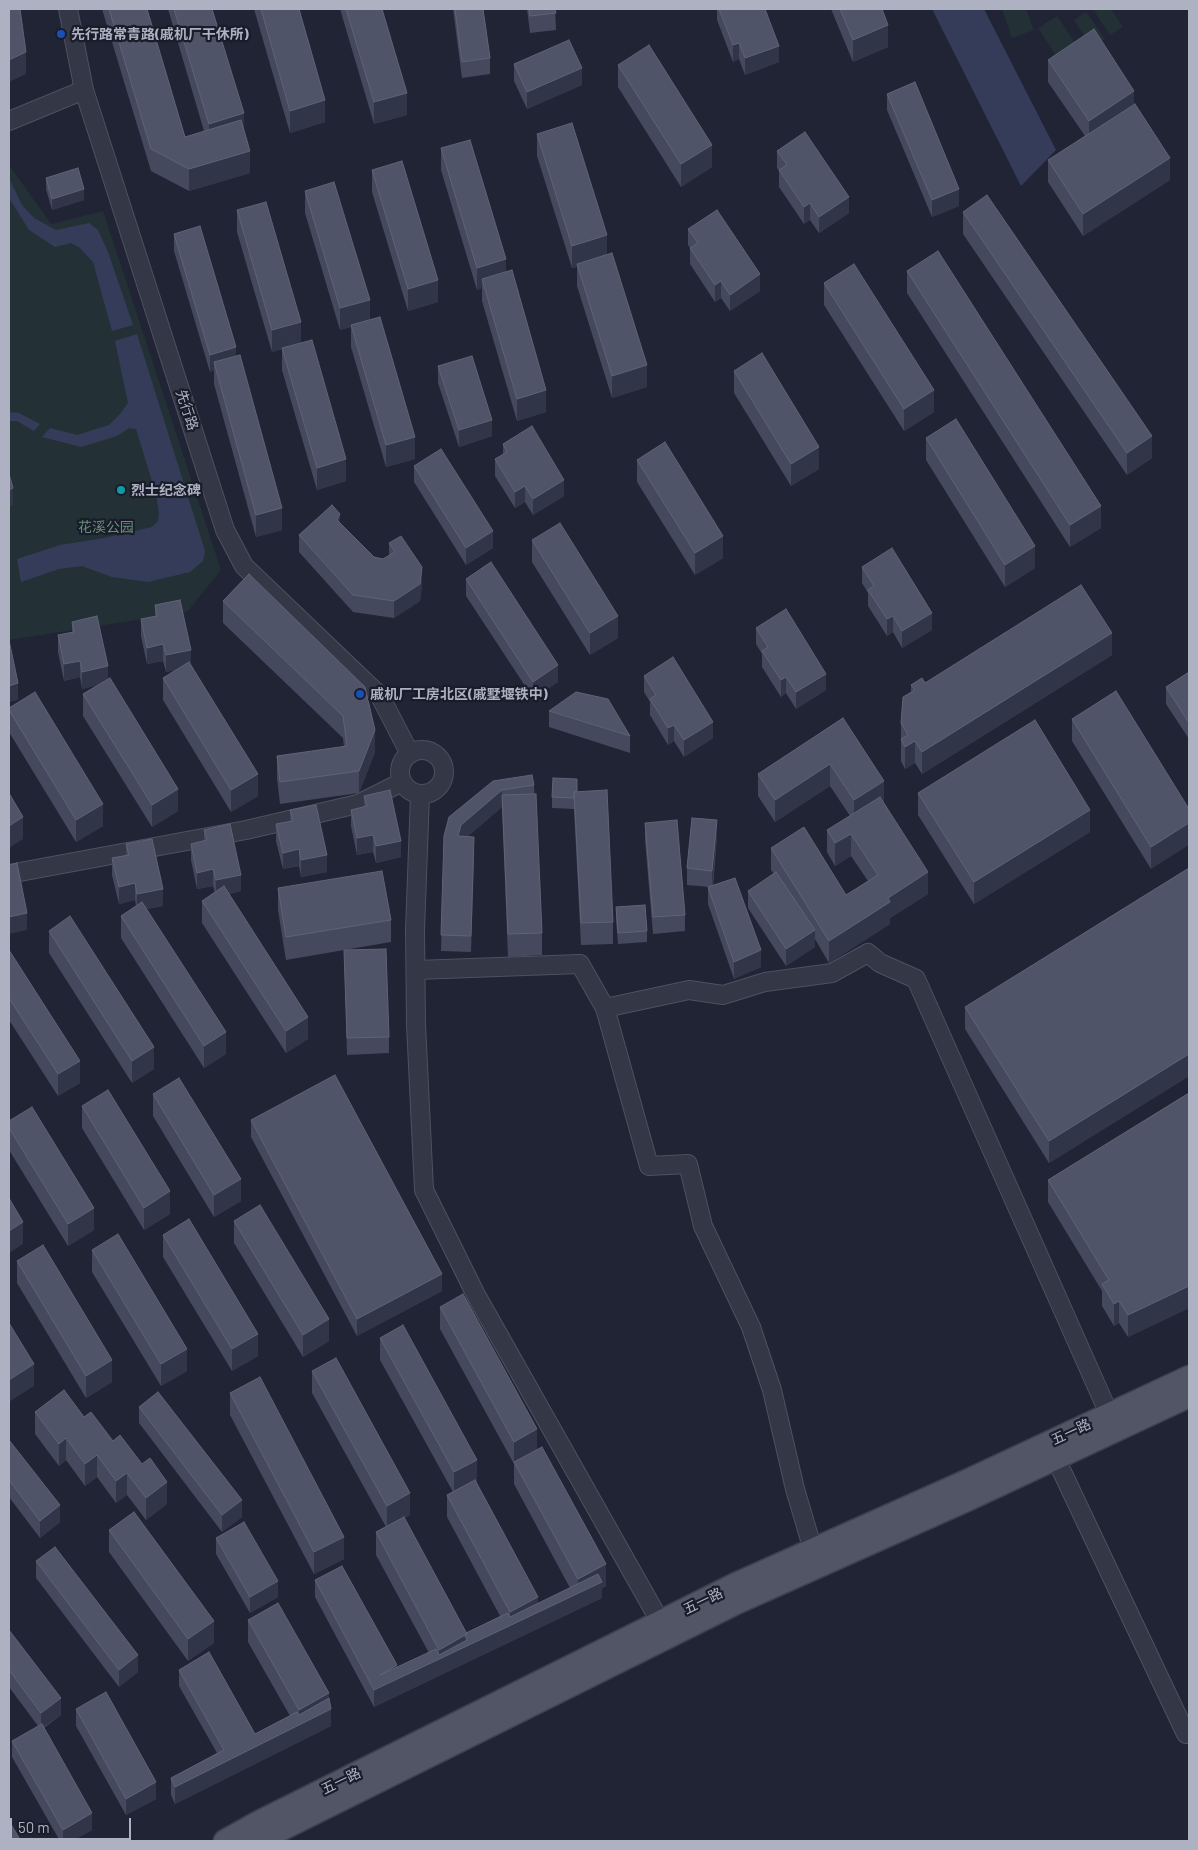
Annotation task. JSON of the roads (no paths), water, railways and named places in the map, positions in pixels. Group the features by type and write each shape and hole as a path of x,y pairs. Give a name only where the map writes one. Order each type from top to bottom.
{"main road":[{"name":"五一路","path":"258,1841 664,1630 736,1584 1189,1377"},
{"name":"五一路","path":"225,1841 259,1822 664,1630 736,1603 1056,1459 1189,1396"}],"street":[{"name":"先行路","path":"68,9 84,90 225,530 244,566 380,696 410,754"},
{"path":"9,121 84,90"},
{"path":"419,750 429,751 437,756 443,764 444,774 442,783 435,790 420,795 413,793 402,782 400,766 410,754 419,750"},
{"path":"9,874 246,830 358,804 402,782"},
{"path":"420,795 416,970 424,1190 476,1295 664,1630"},
{"path":"605,1008 689,990 724,995 765,982 832,973 868,953 880,964 916,979 1109,1414"},
{"path":"416,970 580,964 605,1008 649,1166 688,1164 703,1226 751,1327 772,1390 794,1489 813,1550"},
{"path":"1056,1459 1186,1734 1189,1733"}],"water":[{"path":"932,9 984,9 1056,150 1021,186"},
{"path":"9,178 22,205 34,218 56,230 89,223 98,230 108,252 133,325 112,331 93,262 80,248 71,243 55,247 29,230 9,198"},
{"path":"137,334 205,551 203,561 190,572 148,582 112,577 82,566 59,569 21,582 17,559 60,545 104,538 152,527 158,521 159,513 156,494 136,429 129,428 117,436 81,447 42,437 50,428 77,435 109,425 120,414 128,403 115,341"},
{"path":"9,412 19,413 40,424 34,431 17,421 9,421"}],"place":[{"name":"先行路常青路(戚机厂干休所)","path":"61,34"},
{"name":"烈士纪念碑","path":"121,490"},
{"name":"戚机厂工房北区(戚墅堰铁中)","path":"360,694"}],"park label":[{"name":"花溪公园","path":"106,527"}]}
